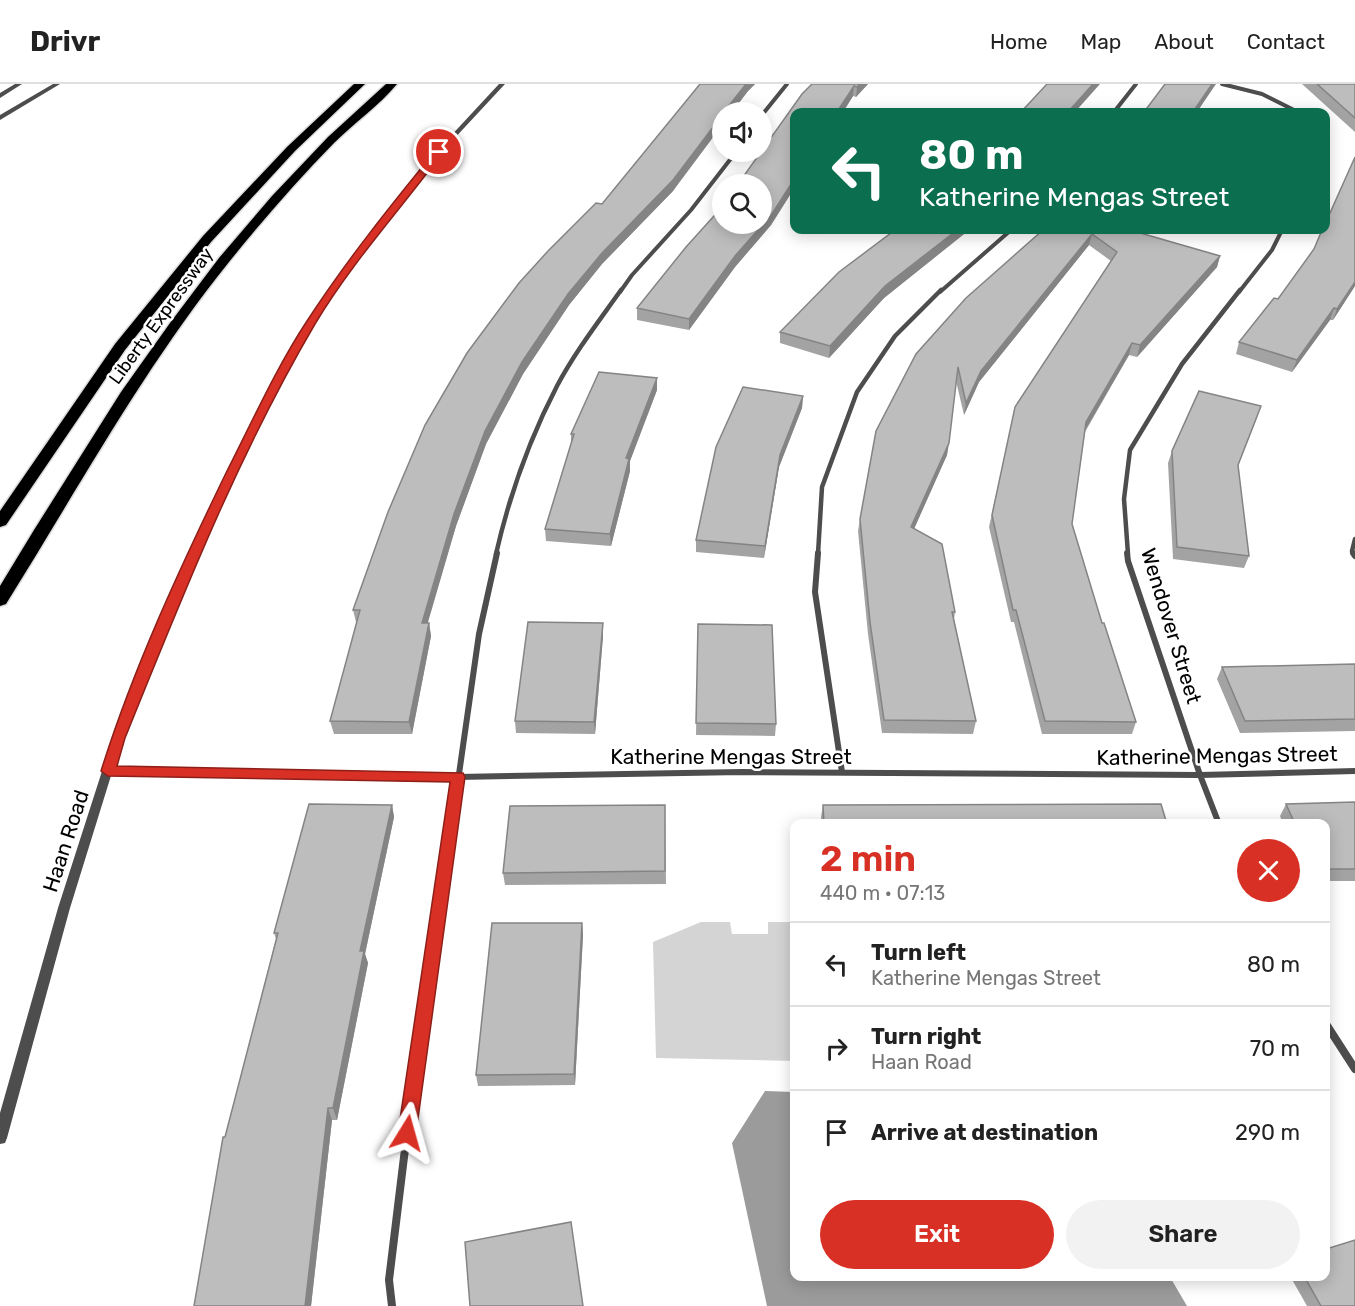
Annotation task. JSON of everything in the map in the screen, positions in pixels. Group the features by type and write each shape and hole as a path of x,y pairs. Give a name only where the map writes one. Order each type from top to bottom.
{"highway":[{"name":"Liberty Expressway","path":"0,522 120,347 207,239 291,150 360,84"},
{"name":"Liberty Expressway","path":"0,600 76,470 137,377 196,295 268,205 325,146 392,84"}],"street":[{"path":"0,96 19,84"},
{"path":"0,118 57,84"},
{"name":"Haan Road","path":"0,1138 63,908 118,738 192,557 257,422 311,322 378,227 423,169 502,84"},
{"path":"772,103 787,84"},
{"path":"1117,108 1136,84"},
{"path":"1222,84 1262,94 1290,108"},
{"path":"392,1306 389,1280 404,1157 479,634 503,523 525,460 557,386 584,342 632,275 691,210 728,162"},
{"path":"842,772 815,592 822,487 857,392 895,336 937,294 1006,234"},
{"name":"Wendover Street","path":"1218,819 1200,775 1128,561 1124,499 1130,450 1155,404 1182,364 1272,250 1280,234"},
{"path":"1355,539 1352,550 1355,556"},
{"name":"Katherine Mengas Street","path":"108,771 458,777 742,772 1200,775 1355,771"},
{"path":"1330,1030 1355,1069"}],"shaded area":[{"path":"701,922 730,922 732,934 768,934 768,922 790,922 790,1061 656,1058 653,942"},
{"path":"765,1091 790,1092 790,1281 1172,1281 1187,1306 767,1306 732,1143"}],"building":[{"path":"700,84 746,84 732,102 712,102 712,129 673,180 602,253 568,294 522,362 485,431 454,514 422,623 429,623 409,722 330,721 360,610 353,610 388,512 425,425 467,353 519,283 596,203 602,204"},
{"path":"812,84 860,84 857,87 854,86 840,108 792,108"},
{"path":"1047,84 1093,84 1072,108 1025,108"},
{"path":"1165,84 1212,84 1196,108 1147,108"},
{"path":"1317,84 1355,84 1355,118"},
{"path":"790,111 790,186 772,214 772,174 745,174 754,162 772,162 772,136"},
{"path":"1355,157 1355,282 1297,360 1239,342 1274,298 1278,299 1314,249 1320,234 1330,234 1330,213"},
{"path":"712,218 712,234 754,234 735,256 689,319 637,308"},
{"path":"890,234 952,234 885,286 830,346 780,332 839,272"},
{"path":"1038,234 1092,234 981,371 966,403 958,367 949,443 911,527 942,544 955,612 952,612 976,721 884,720 870,622 860,519 876,431 916,354 966,298"},
{"path":"1092,234 1144,234 1220,256 1140,345 1132,343 1086,422 1072,524 1102,623 1104,623 1136,722 1045,721 1016,610 1013,610 992,515 1015,407 1117,252"},
{"path":"599,372 657,378 626,458 629,459 610,534 545,529 574,434 571,434"},
{"path":"743,387 803,396 780,455 765,546 696,540 716,447"},
{"path":"1199,391 1261,406 1238,465 1249,556 1177,547 1172,451"},
{"path":"528,622 603,623 594,722 515,721"},
{"path":"698,624 772,625 776,724 696,723"},
{"path":"1355,664 1355,719 1245,721 1222,667"},
{"path":"1355,802 1355,869 1330,869 1330,819 1293,819 1286,804"},
{"path":"309,804 392,805 360,951 364,951 333,1108 328,1108 305,1306 194,1306 223,1137 225,1137 278,933 274,933"},
{"path":"1161,804 1166,819 824,819 823,805"},
{"path":"665,805 665,871 503,873 510,806"},
{"path":"492,923 582,923 574,1074 476,1075"},
{"path":"571,1222 583,1306 470,1306 465,1242"},
{"path":"1355,1240 1355,1306 1321,1306 1307,1281 1330,1281 1330,1248"}],"route":[{"path":"407,1133 458,777 108,771 118,738 192,557 257,422 311,322 378,227 439,152"}]}
